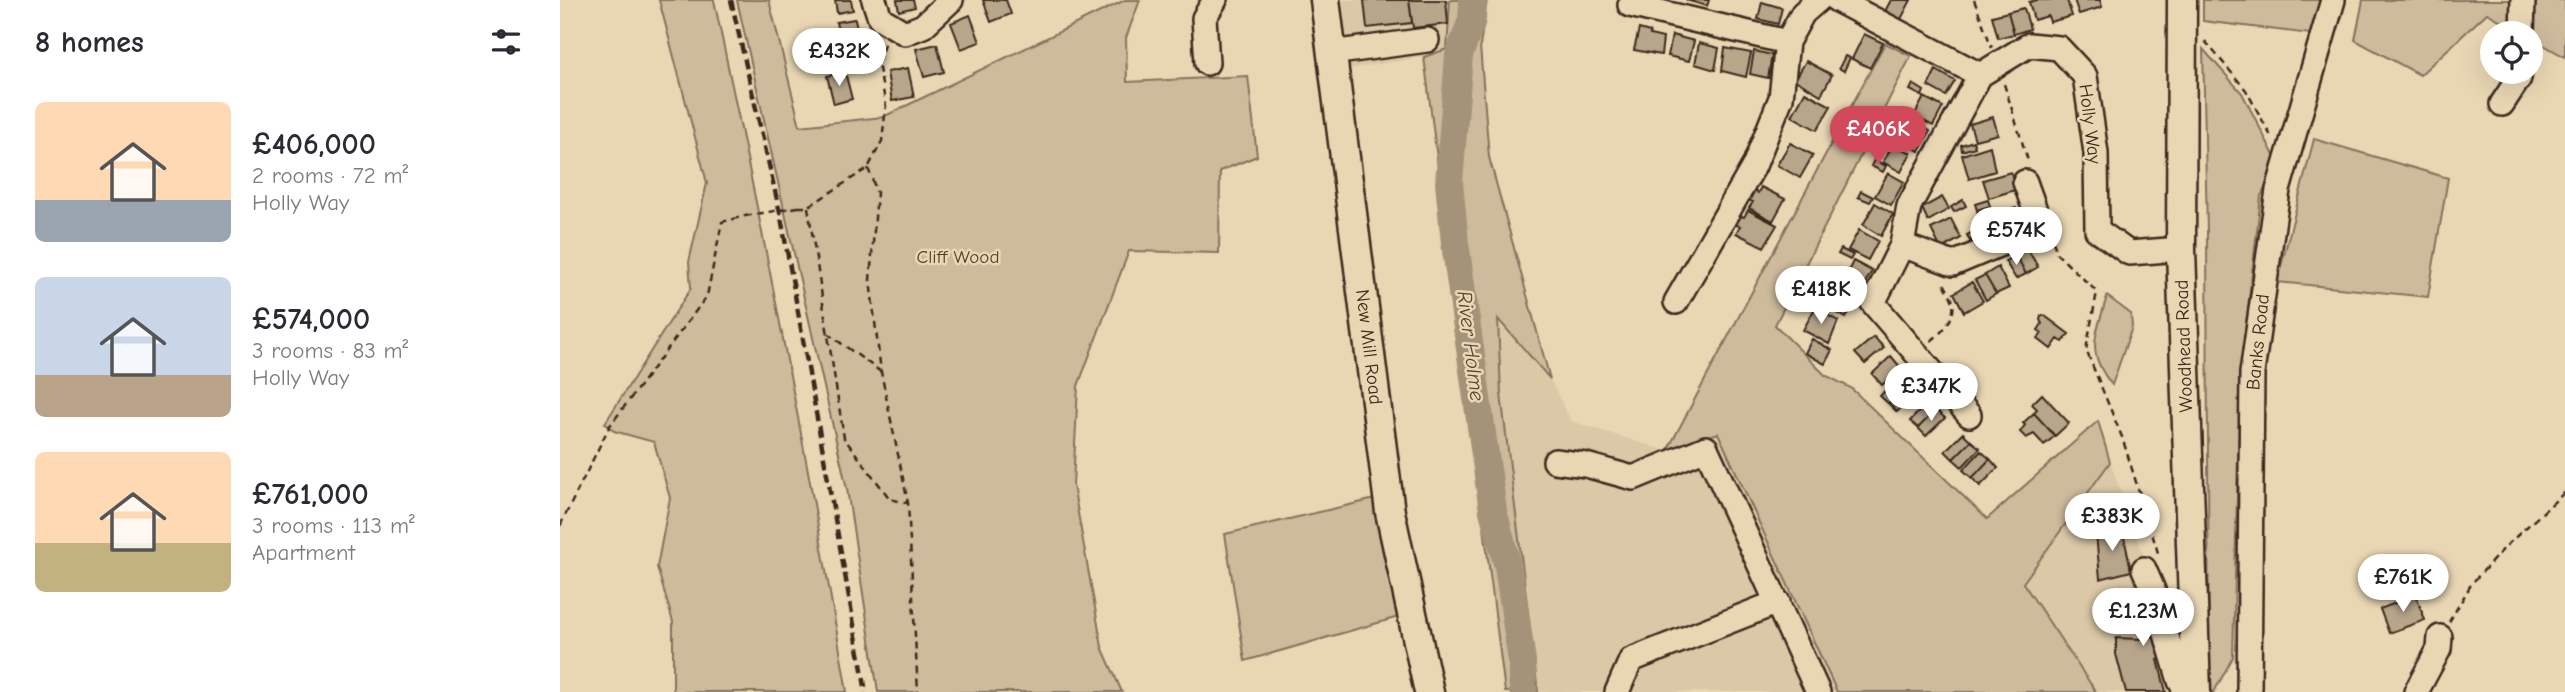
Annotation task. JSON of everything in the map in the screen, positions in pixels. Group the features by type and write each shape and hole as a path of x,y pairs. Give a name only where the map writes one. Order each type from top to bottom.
{"main road":[{"name":"New Mill Road","path":"1325,0 1390,512 1429,692"},
{"name":"Woodhead Road","path":"2182,7 2180,249 2196,692"}],"street":[{"path":"874,0 880,18 905,33 923,26 951,0"},
{"path":"1207,63 1199,39 1204,18 1215,0 1220,0"},
{"path":"1676,302 1754,166 1781,98 1787,42 1803,13 1818,0"},
{"path":"1837,0 1989,69 1909,206 1902,245 1873,303 1969,415"},
{"name":"Banks Road","path":"2244,688 2252,373 2278,190 2333,0"},
{"path":"2523,21 2524,0"},
{"path":"1630,5 1787,42"},
{"path":"1331,53 1427,40"},
{"name":"Holly Way","path":"1989,69 2029,45 2059,48 2085,76 2096,152 2097,230 2129,254 2180,249"},
{"path":"2502,104 2515,84"},
{"path":"1902,245 1953,264 2040,227 2029,179"},
{"path":"1555,461 1586,465 1633,478 1706,448 1818,692"},
{"path":"2144,569 2153,590 2180,681 2186,692"},
{"path":"1617,692 1631,660 1778,602"},
{"path":"2416,692 2439,649 2440,637"}],"path":[{"path":"1974,0 1989,69 2029,179"},
{"path":"2182,7 2246,90 2274,142 2289,153"},
{"path":"560,526 609,427 707,296 722,222 808,206 867,168 882,141 886,106 878,63 892,25"},
{"path":"867,168 877,193 870,279 881,372 908,503 918,692"},
{"path":"808,206 844,438 890,499 908,503"},
{"path":"2052,238 2057,254 2097,292 2086,350 2122,437"},
{"path":"1916,353 1945,329 1953,313 1953,302 1943,282 1944,273 1953,264"},
{"path":"827,333 881,372"},
{"path":"2440,637 2472,583 2508,544 2565,492"}],"shaded area":[{"path":"1336,0 1450,0 1447,50 1424,57 1342,70"},
{"path":"1498,318 1550,379 1571,421 1667,451 1718,433 1837,692 1538,692 1501,394"},
{"path":"2110,462 2147,565 2187,692 2096,692 2023,583"}],"green space":[{"path":"659,0 714,0 784,345 847,692 673,692 673,622 657,567 670,498 654,442 614,431 605,423 691,288 689,262 707,183"},
{"name":"Cliff Wood","path":"737,0 769,0 800,126 883,117 1125,0 1140,0 1126,38 1127,82 1248,76 1257,156 1220,171 1219,253 1129,251 1078,386 1073,485 1102,647 1122,692 878,692 847,489"},
{"path":"1450,0 1487,0 1480,46 1489,157 1550,379 1498,319 1501,394 1538,692 1505,692 1424,57 1447,49"},
{"path":"2203,0 2321,0 2310,34 2203,21"},
{"path":"2363,0 2565,0 2565,57 2543,45 2543,21 2501,21 2487,13 2420,75 2355,40"},
{"path":"1885,43 1911,56 1775,325 1825,375 1851,388 1987,519 2098,421 2110,462 2023,583 2096,692 1837,692 1718,433 1667,451"},
{"path":"2203,49 2242,93 2278,163 2261,196 2240,376 2233,657 2214,692 2209,692 2207,230"},
{"path":"2314,139 2448,178 2428,297 2277,282"},
{"path":"2107,296 2131,314 2132,327 2112,385 2103,373 2095,351"},
{"path":"1375,499 1402,616 1245,661 1225,534"}],"building":[{"path":"835,0 851,0 853,10 837,13"},
{"path":"897,0 913,0 915,7 899,11"},
{"path":"983,0 1006,0 1011,14 991,22"},
{"path":"1364,0 1409,0 1412,23 1367,28"},
{"path":"1409,0 1446,0 1448,24 1413,28"},
{"path":"1686,0 1709,0 1707,6"},
{"path":"1891,0 1911,0 1900,21 1884,13"},
{"path":"2067,0 2072,16 2050,22 2048,16 2034,20 2029,2"},
{"path":"2074,0 2100,0 2102,7 2079,14"},
{"path":"1762,2 1782,8 1778,24 1758,19"},
{"path":"2024,8 2030,29 2014,34 2008,12"},
{"path":"2008,12 2014,34 1998,38 1992,16"},
{"path":"970,15 980,42 961,49 951,23"},
{"path":"855,19 861,47 842,51 836,22"},
{"path":"1639,29 1663,38 1661,55 1634,50"},
{"path":"1864,34 1883,43 1870,68 1852,59"},
{"path":"1672,35 1694,41 1689,61 1668,56"},
{"path":"1699,43 1719,48 1715,70 1695,64"},
{"path":"937,44 944,72 924,77 916,49"},
{"path":"1725,48 1751,53 1746,77 1722,71"},
{"path":"1754,51 1772,55 1768,78 1750,74"},
{"path":"1845,56 1850,58 1844,71 1839,68"},
{"path":"1806,61 1832,75 1821,95 1795,80"},
{"path":"908,68 914,97 892,101 887,72"},
{"path":"1936,70 1955,81 1946,96 1928,86"},
{"path":"845,72 852,99 834,104 827,76"},
{"path":"1913,84 1924,91 1922,96 1910,90"},
{"path":"1805,92 1831,106 1817,130 1792,116"},
{"path":"1924,97 1943,107 1933,126 1914,116"},
{"path":"1993,117 1998,134 1975,140 1970,124"},
{"path":"1913,121 1930,131 1919,151 1902,141"},
{"path":"1973,141 1975,147 1962,151 1961,145"},
{"path":"1790,143 1813,155 1800,178 1777,165"},
{"path":"1893,144 1911,153 1901,172 1883,162"},
{"path":"1990,146 1995,171 1969,179 1962,155"},
{"path":"1874,160 1886,166 1883,172 1871,166"},
{"path":"2011,172 2015,190 1989,198 1983,180"},
{"path":"1888,173 1904,182 1891,205 1875,196"},
{"path":"1761,187 1785,199 1773,221 1749,208 1753,202 1748,200 1754,191 1758,193"},
{"path":"1861,191 1873,197 1870,202 1858,197"},
{"path":"1942,197 1949,209 1928,221 1922,208"},
{"path":"1963,200 1966,206 1954,212 1951,207"},
{"path":"1988,200 1990,206 1977,210 1975,204"},
{"path":"1875,203 1893,214 1881,236 1863,225"},
{"path":"1990,206 1991,212 1978,216 1977,210"},
{"path":"2016,208 2024,223 1998,232 1992,216"},
{"path":"1748,210 1777,225 1764,247 1736,233 1740,226 1736,225"},
{"path":"1951,219 1961,238 1941,249 1931,229"},
{"path":"1979,229 1982,234 1970,241 1967,235"},
{"path":"1859,230 1878,241 1868,260 1848,250"},
{"path":"2027,248 2038,267 2026,274 2016,255"},
{"path":"1841,249 1853,255 1850,260 1838,254"},
{"path":"2016,255 2026,274 2016,279 2005,261"},
{"path":"1853,261 1872,271 1864,285 1846,276"},
{"path":"1998,267 2009,288 1996,294 1985,275"},
{"path":"1985,275 1996,294 1986,300 1975,280"},
{"path":"1823,279 1835,285 1832,291 1820,285"},
{"path":"1972,282 1983,301 1964,312 1954,293"},
{"path":"1835,293 1854,304 1846,318 1827,307"},
{"path":"1815,308 1838,321 1829,344 1803,330"},
{"path":"2041,316 2045,316 2069,334 2063,342 2058,339 2051,349 2038,339 2042,333 2038,330 2042,324"},
{"path":"1874,337 1884,348 1865,364 1855,353"},
{"path":"1812,339 1832,350 1825,364 1805,353"},
{"path":"1891,356 1901,368 1882,385 1872,374"},
{"path":"1898,377 1906,385 1889,404 1880,396"},
{"path":"1906,385 1915,393 1897,412 1889,404"},
{"path":"2042,394 2069,423 2055,436 2034,413 2037,409 2032,404"},
{"path":"1928,402 1936,410 1918,428 1910,421"},
{"path":"1936,410 1945,418 1926,436 1918,428"},
{"path":"2034,413 2055,436 2044,445 2034,434 2026,438 2020,432 2025,425 2023,423"},
{"path":"1963,433 1971,441 1953,459 1945,451"},
{"path":"1971,441 1980,448 1962,467 1953,459"},
{"path":"1981,451 1990,459 1972,478 1963,470"},
{"path":"1990,459 1998,468 1980,486 1972,478"},
{"path":"2122,527 2131,571 2100,579 2096,533"},
{"path":"2148,585 2170,656 2158,660 2166,692 2126,692 2116,654 2116,638 2143,639 2128,591"},
{"path":"2416,595 2425,620 2389,633 2380,609"}],"waterway":[{"name":"River Holme","path":"1473,0 1472,20 1459,55 1449,183 1493,511 1508,566 1522,661 1523,692"}],"railway":[{"path":"731,0 781,217 866,692"}]}
